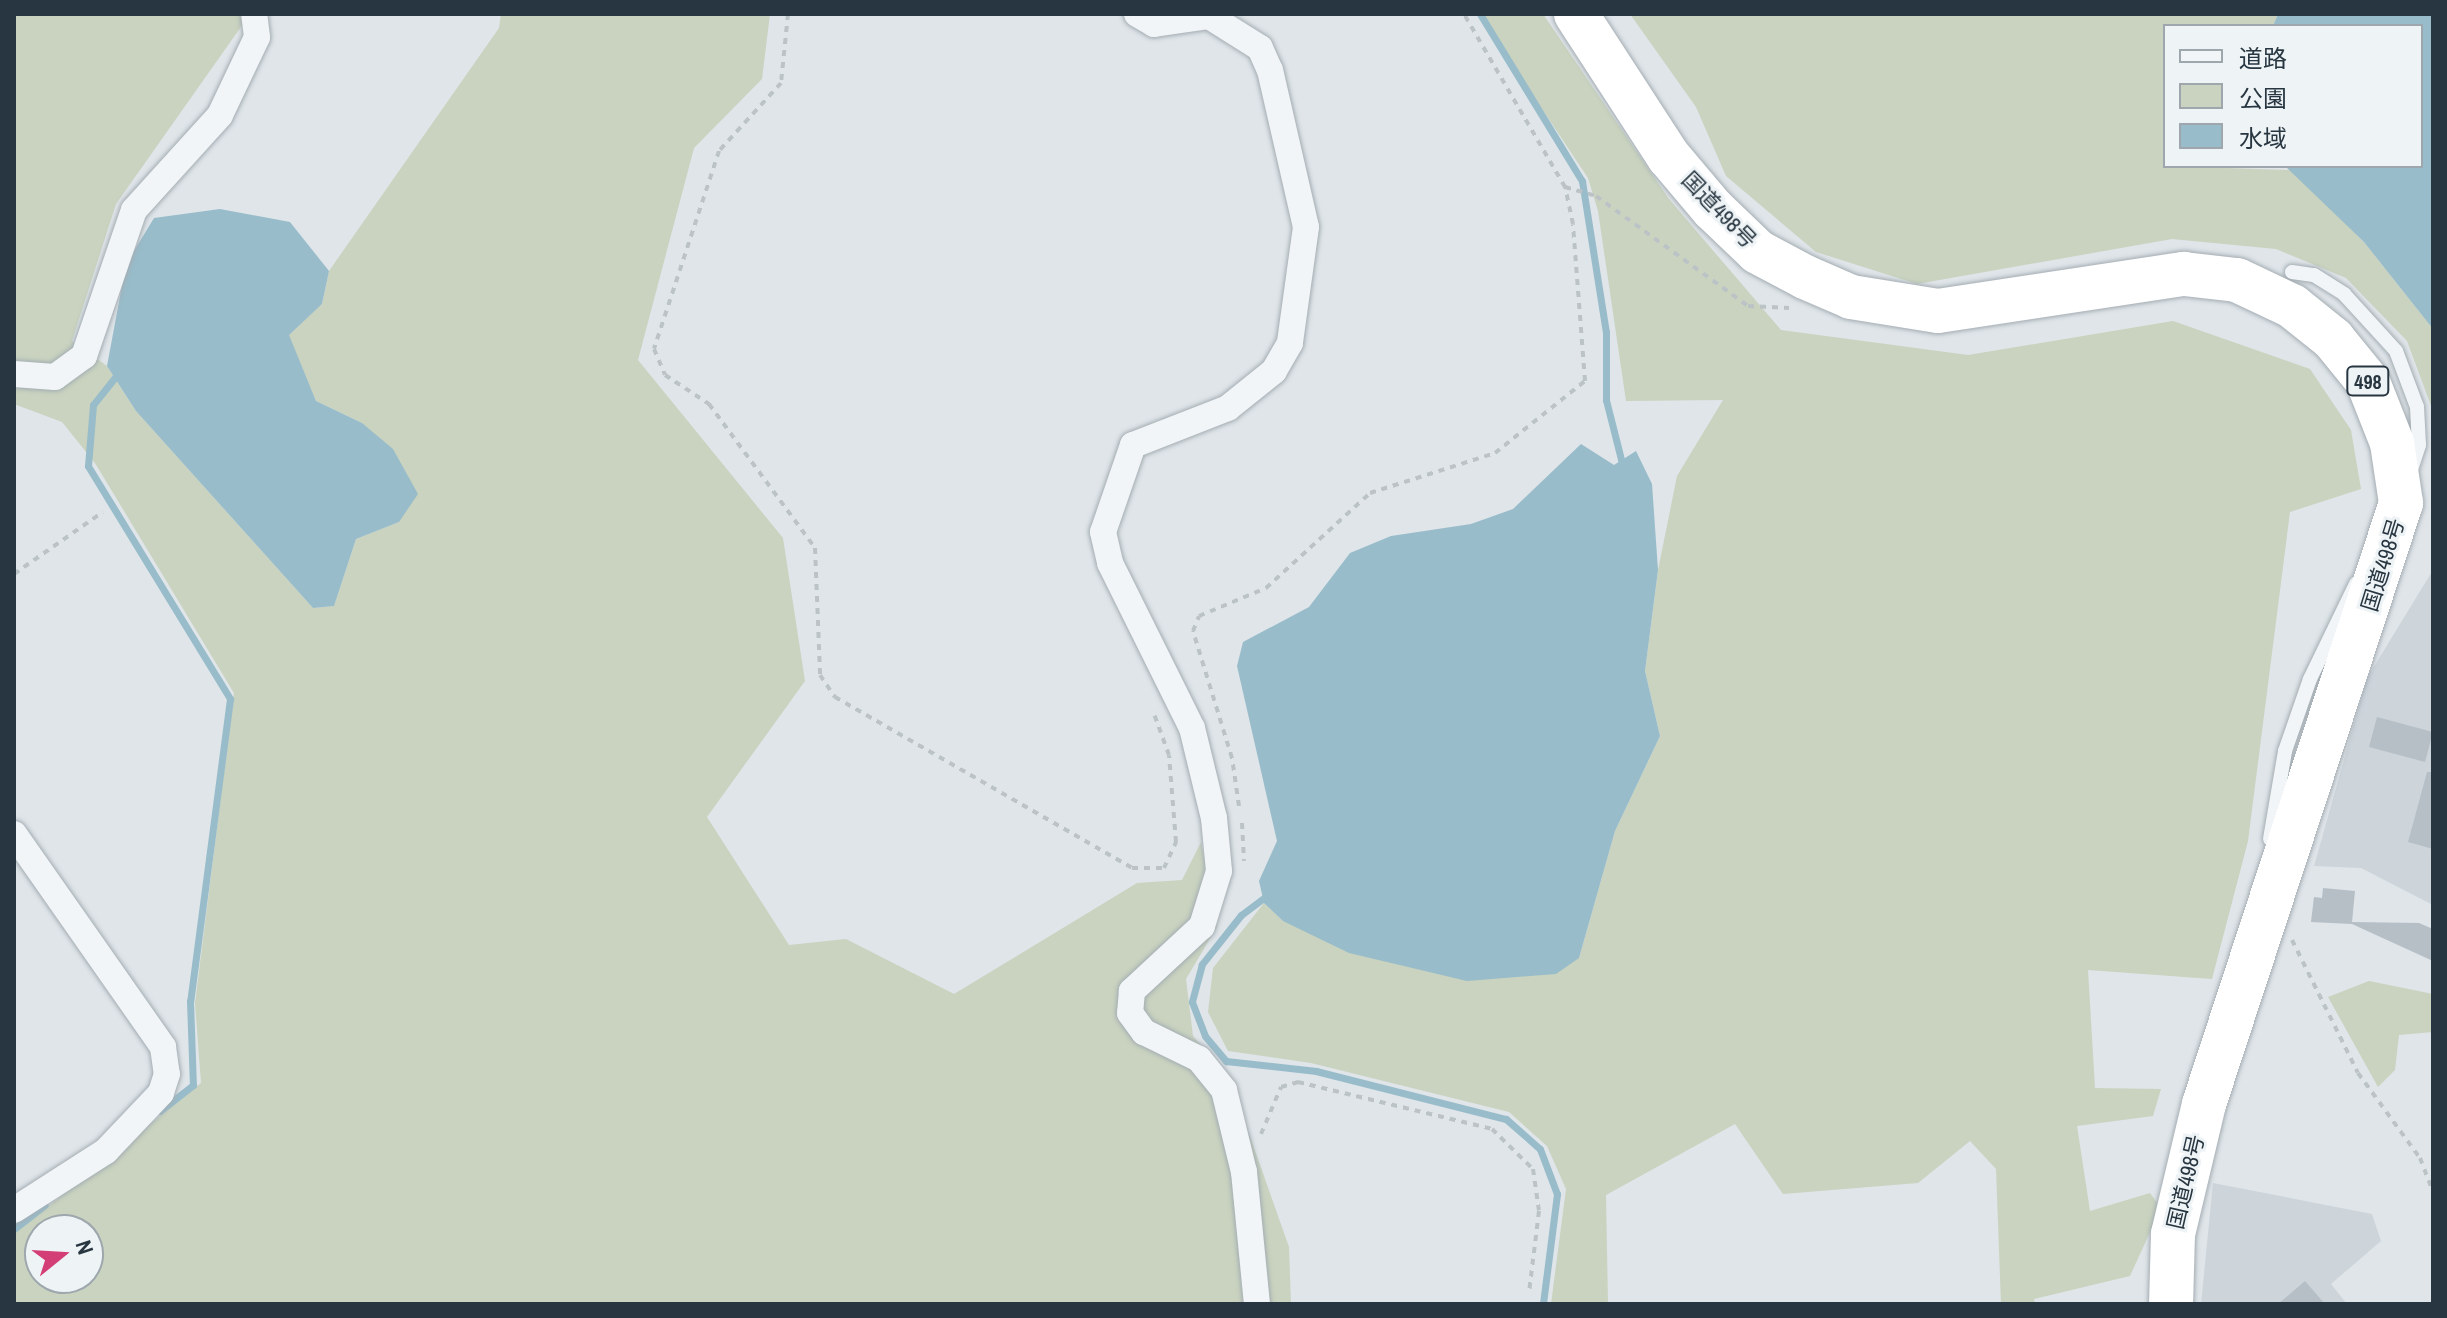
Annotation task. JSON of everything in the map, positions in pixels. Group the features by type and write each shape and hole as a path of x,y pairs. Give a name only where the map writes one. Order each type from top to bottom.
{"highway":[{"name":"国道498号","path":"1576,14 1669,157 1713,209 1758,252 1851,297 1938,311 2184,274 2237,280 2292,306 2333,339 2368,382 2392,443 2397,519 2204,1104 2173,1234 2163,1298"}],"street":[{"path":"14,374 55,377 84,356 134,210 220,115 257,37 254,14"},
{"path":"1137,14 1154,24 1209,16 1260,48 1270,70 1306,227 1290,343 1274,371 1228,408 1133,445 1103,532 1110,563 1192,728 1214,818 1219,871 1202,926 1132,991 1130,1013 1144,1032 1199,1059 1224,1090 1244,1172 1257,1304"},
{"path":"14,834 163,1047 167,1074 161,1093 106,1151 14,1210"}],"lane":[{"path":"2292,272 2314,275 2344,294 2373,322 2402,365 2417,407 2419,445 2397,519"}],"path":[{"path":"788,14 781,83 719,151 654,349 665,375 709,404 815,548 820,675 835,697 1132,868 1164,868 1176,842 1169,755 1149,698"},
{"path":"1241,869 1247,855 1232,758 1193,631 1199,616 1266,588 1370,493 1495,453 1585,381 1573,224 1565,187 1464,14"},
{"path":"1565,187 1596,196 1748,306 1775,310 1851,297"},
{"path":"14,574 103,512"},
{"path":"2267,915 2290,935 2358,1073 2420,1158 2433,1192"},
{"path":"1244,1172 1281,1087 1298,1082 1492,1129 1533,1169 1539,1211 1529,1292"}],"shaded area":[{"path":"2433,570 2433,905 2361,868 2314,866 2367,678"},
{"path":"2213,1183 2372,1214 2381,1241 2331,1284 2347,1304 2201,1304"}],"green space":[{"path":"14,14 240,14 243,24 116,204 72,341 107,366 136,411 313,608 334,606 356,539 399,522 362,423 316,401 288,335 322,304 329,271 499,28 501,14 770,14 762,79 694,148 638,360 783,538 805,681 707,817 789,945 846,939 954,994 1137,883 1182,880 1201,842 1217,927 1186,979 1193,1036 1229,1077 1289,1247 1291,1304 14,1304 14,1234 24,1226 24,1294 104,1294 104,1214 39,1214 201,1083 195,1003 234,693 95,463 62,422 14,404"},
{"path":"1479,14 1543,14 1669,199 1781,330 1968,355 2173,321 2310,369 2351,430 2361,489 2290,512 2248,841 2212,979 2088,970 2095,1088 2161,1089 2153,1116 2077,1126 2090,1211 2150,1193 2161,1208 2130,1276 2034,1299 2035,1304 2001,1304 1996,1169 1970,1141 1918,1183 1783,1194 1735,1124 1606,1195 1608,1304 1551,1304 1566,1189 1547,1146 1509,1112 1311,1063 1228,1051 1208,1012 1213,968 1264,903 1283,921 1579,958 1615,831 1660,736 1645,671 1658,570 1677,476 1723,400 1626,401 1598,211 1588,178"},
{"path":"1630,14 2278,14 2274,24 2163,24 2163,168 2291,170 2364,242 2433,329 2433,411 2407,341 2346,278 2276,249 2172,239 1917,284 1816,252 1726,176 1696,107"},
{"path":"2369,981 2433,994 2433,1032 2399,1035 2395,1070 2378,1087 2328,997"}],"water":[{"path":"2278,14 2433,14 2433,329 2364,242 2287,168 2423,168 2423,24 2274,24"},
{"path":"220,209 290,222 329,271 322,304 289,335 316,401 362,423 393,449 418,494 399,522 356,539 334,606 313,608 136,411 107,366 126,264 154,218"},
{"path":"1581,444 1614,465 1636,451 1652,484 1658,570 1645,671 1660,736 1615,831 1579,958 1556,974 1467,981 1349,953 1283,921 1264,903 1259,881 1277,841 1237,666 1243,642 1309,607 1350,553 1391,536 1471,524 1513,509"}],"building":[{"path":"2377,717 2433,732 2425,762 2369,747"},
{"path":"2427,772 2433,772 2433,849 2408,842"},
{"path":"2323,888 2355,891 2352,922 2419,923 2433,929 2433,961 2352,924 2311,922 2314,897 2322,898"},
{"path":"2305,1281 2325,1304 2278,1304"}],"waterway":[{"path":"1480,14 1582,181 1606,332 1606,400 1623,467"},
{"path":"120,371 93,405 88,466 230,699 190,1001 193,1085 160,1111"},
{"path":"1269,894 1241,915 1202,964 1192,1002 1205,1036 1226,1061 1316,1071 1506,1119 1540,1149 1557,1194 1543,1304"},
{"path":"14,1229 45,1205"}]}
